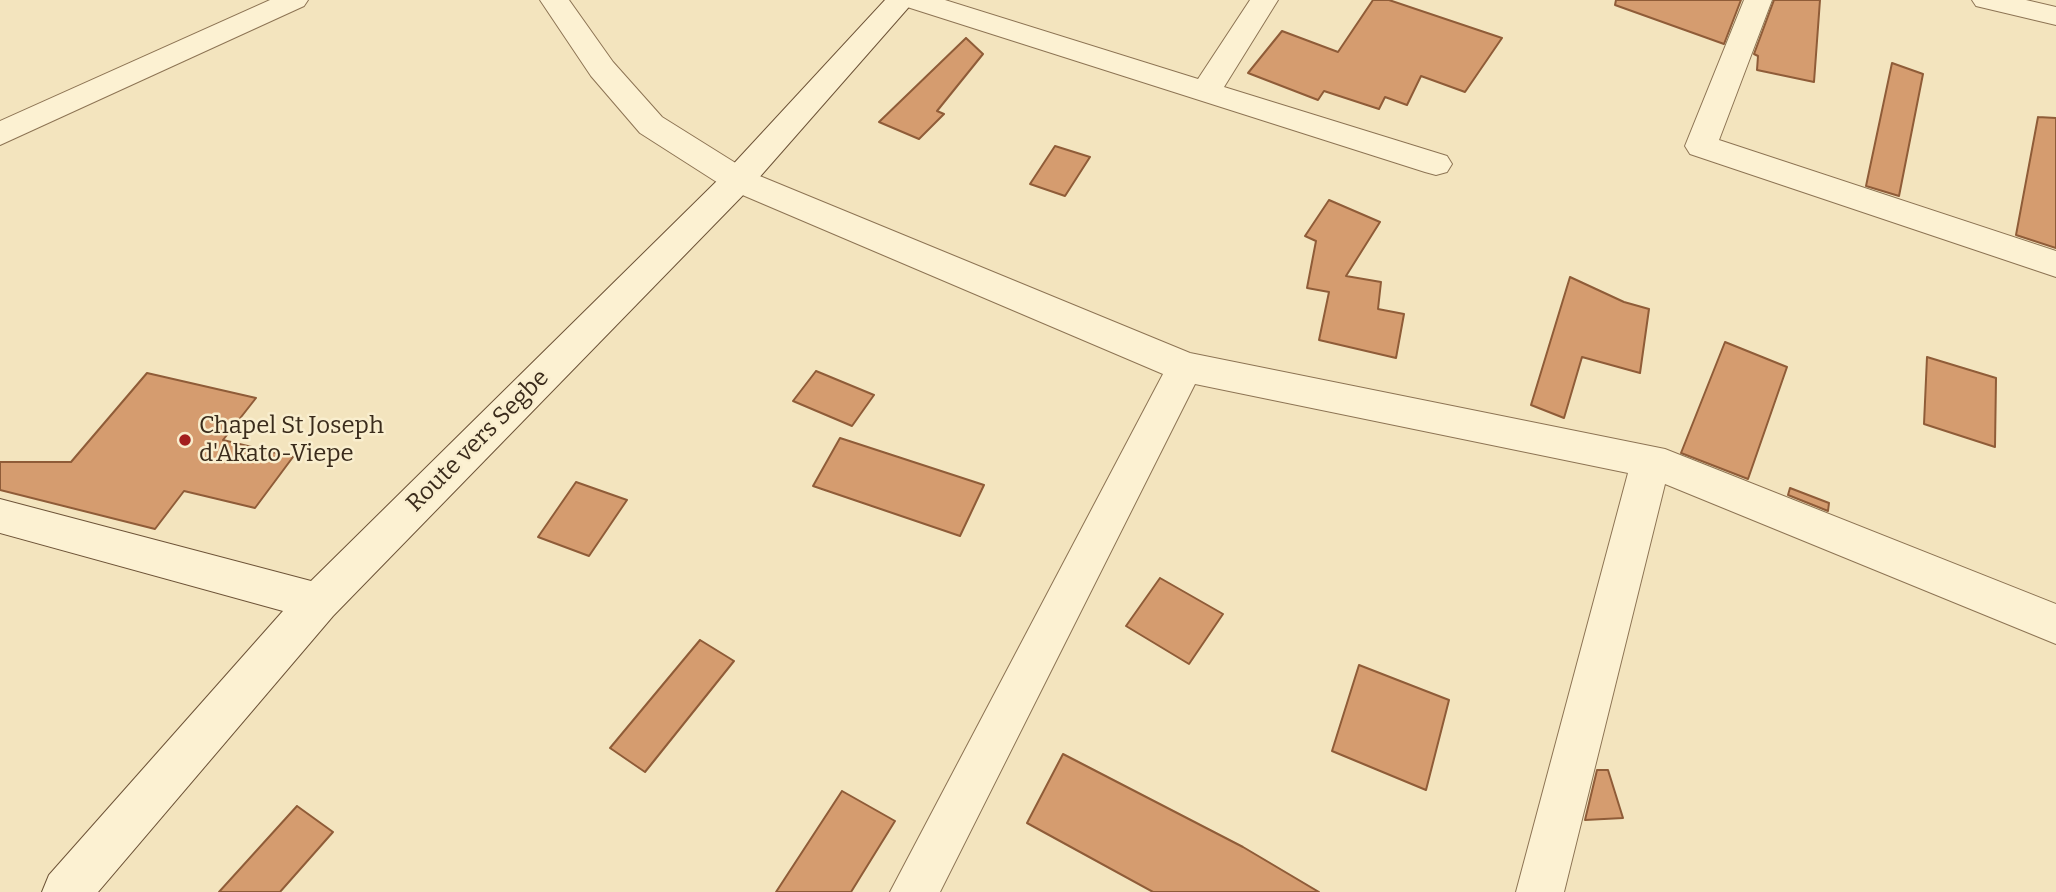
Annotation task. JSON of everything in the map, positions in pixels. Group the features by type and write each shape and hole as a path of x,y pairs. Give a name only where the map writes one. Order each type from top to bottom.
{"street":[{"path":"0,134 294,0"},
{"path":"554,0 602,69 651,125 738,180 1185,367 1651,461 2056,624"},
{"name":"Route vers Segbe","path":"66,892 318,603 738,180 901,0"},
{"path":"914,0 1436,163"},
{"path":"1205,92 1264,0"},
{"path":"1758,0 1700,146 2056,264"},
{"path":"1986,0 2056,16"},
{"path":"914,892 1185,367"},
{"path":"1540,892 1651,461"},
{"path":"0,516 318,603"}],"building":[{"path":"1373,0 1389,0 1502,38 1465,92 1421,76 1407,105 1385,97 1379,109 1324,91 1318,100 1248,73 1282,31 1338,52"},
{"path":"1616,0 1741,0 1724,44 1615,5"},
{"path":"1774,0 1820,0 1814,82 1757,70 1758,56 1754,54"},
{"path":"966,38 983,54 937,111 944,114 919,139 879,122"},
{"path":"1892,63 1923,74 1899,196 1866,186"},
{"path":"2038,117 2056,118 2056,248 2016,235"},
{"path":"1055,146 1090,157 1065,196 1030,184"},
{"path":"1329,200 1380,222 1346,276 1381,282 1378,309 1404,314 1396,358 1319,340 1329,292 1307,288 1316,241 1305,236"},
{"path":"1570,277 1624,302 1649,309 1640,373 1582,357 1564,418 1531,405"},
{"path":"1725,342 1787,367 1748,479 1681,453"},
{"path":"1927,357 1996,378 1995,447 1924,424"},
{"path":"816,371 874,395 852,426 793,401"},
{"path":"147,373 256,398 223,440 293,457 255,508 184,491 155,529 0,490 0,462 71,462"},
{"path":"840,438 984,485 960,536 813,486"},
{"path":"576,482 627,500 589,556 538,537"},
{"path":"1790,488 1829,503 1828,511 1788,495"},
{"path":"1160,578 1223,614 1189,664 1126,626"},
{"path":"700,640 734,661 645,772 610,748"},
{"path":"1359,665 1449,700 1426,790 1332,751"},
{"path":"1063,754 1243,847 1319,892 1153,892 1027,823"},
{"path":"1597,770 1608,770 1623,818 1585,820"},
{"path":"842,791 895,821 851,892 776,892"},
{"path":"297,806 333,832 280,892 219,892"}],"place":[{"name":"Chapel St Joseph d'Akato-Viepe","path":"185,440"}]}
